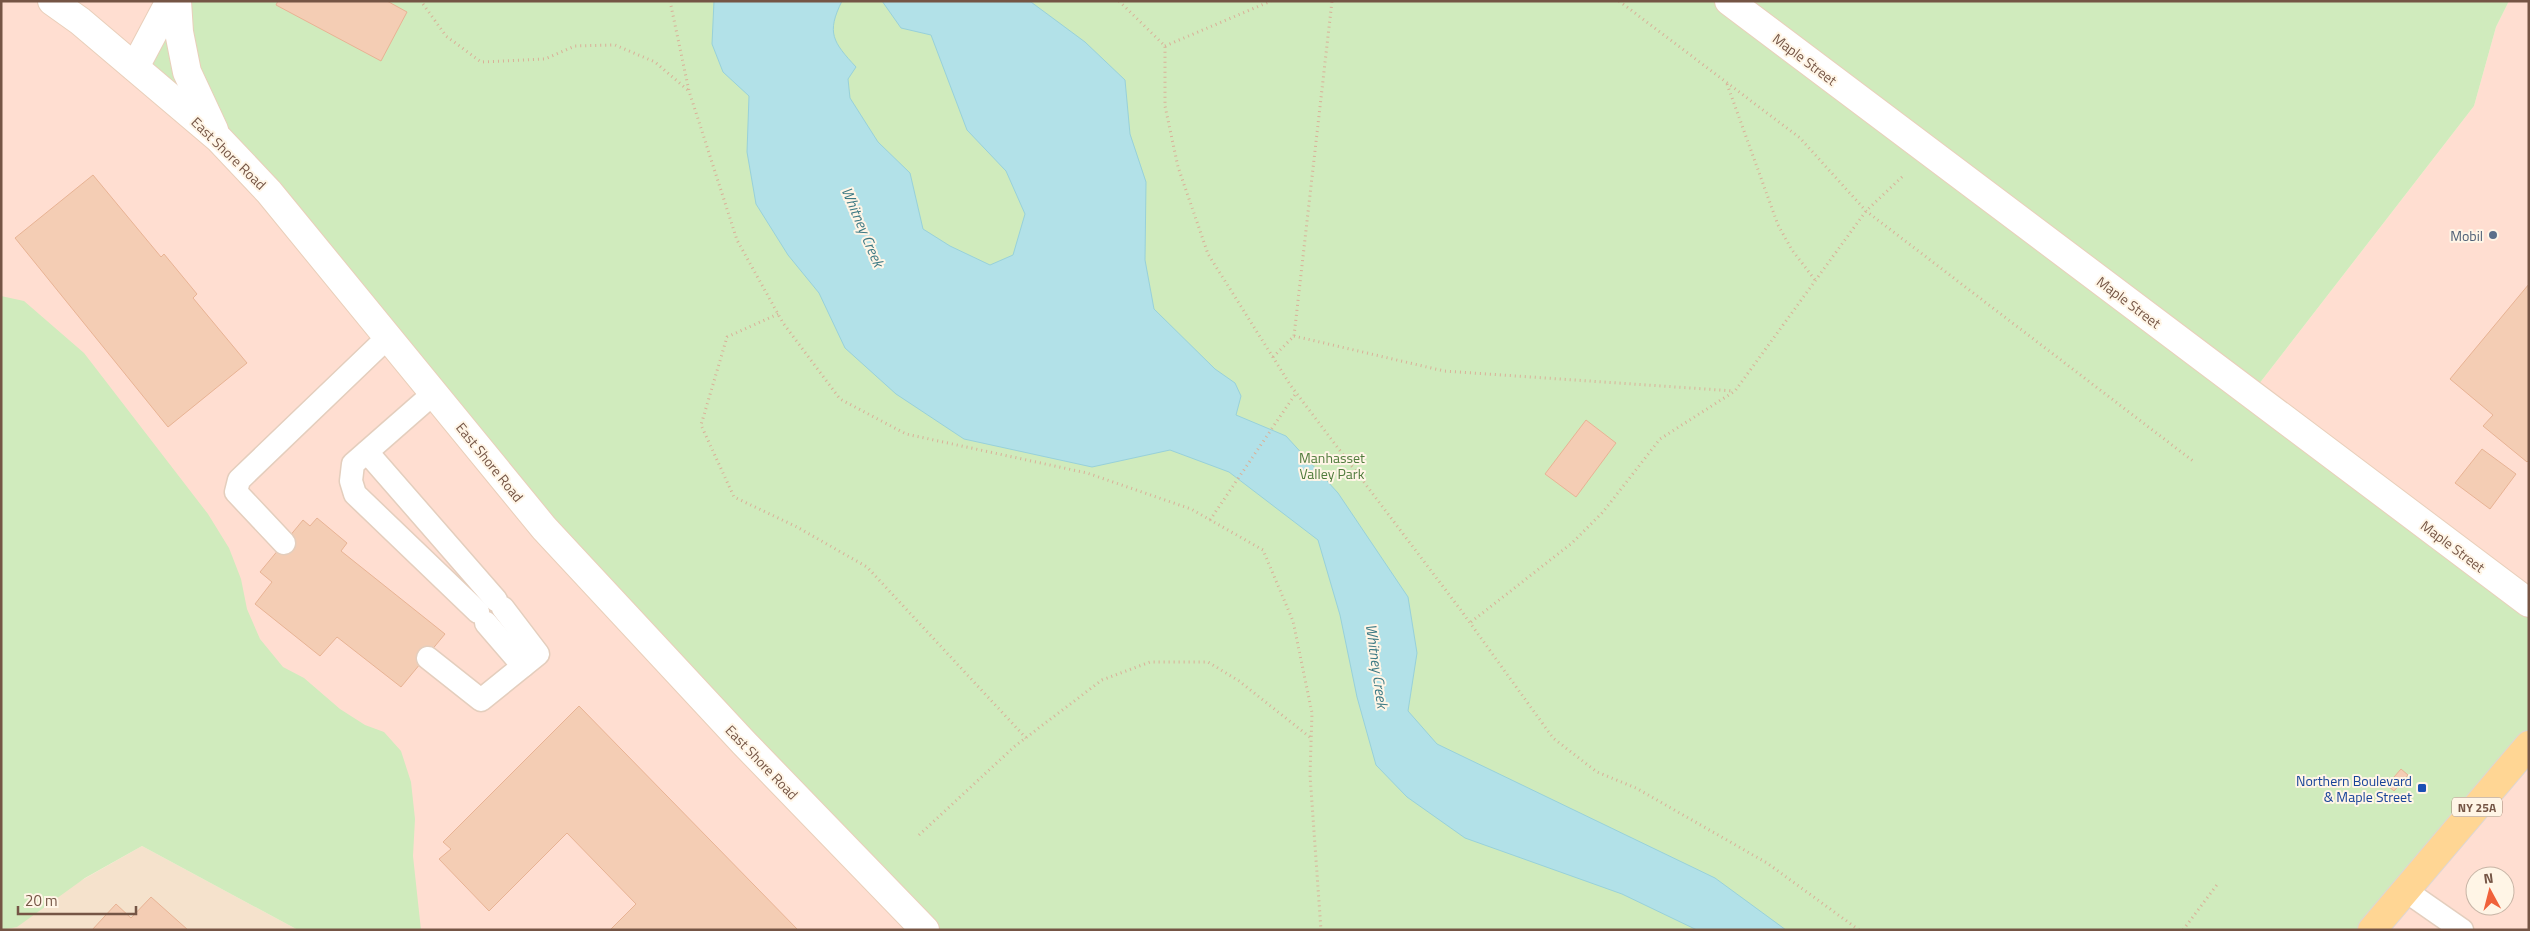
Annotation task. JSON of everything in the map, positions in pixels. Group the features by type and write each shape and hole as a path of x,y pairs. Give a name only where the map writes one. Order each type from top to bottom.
{"main road":[{"name":"East Shore Road","path":"52,1 80,21 218,138 269,192 551,535 744,743 925,930"},
{"path":"135,67 170,1"},
{"path":"177,1 179,32 187,72 218,138"},
{"name":"Maple Street","path":"1729,1 2529,604"},
{"name":"NY 25A","path":"2372,930 2529,745"}],"lane":[{"path":"284,543 236,492 239,480 388,337"},
{"path":"434,393 353,464 351,480 356,494 491,611"},
{"path":"367,452 491,611 523,666 481,700 428,658"},
{"path":"2406,890 2462,930"}],"path":[{"path":"670,1 689,91 737,240 778,314 840,399 906,434 1087,472 1191,509 1263,550 1293,621 1312,713 1310,775 1321,930"},
{"path":"1119,1 1165,46 1165,106 1178,167 1208,254 1296,393 1471,622 1553,738 1597,772 1636,788 1767,864 1859,930"},
{"path":"1165,46 1271,1"},
{"path":"1273,357 1294,336 1332,1"},
{"path":"1619,1 1726,84 1800,138 1866,211 2193,461"},
{"path":"423,4 446,36 481,62 545,59 575,46 615,45 655,62 689,91"},
{"path":"1726,84 1778,225 1792,250 1815,280"},
{"path":"1471,622 1572,543 1603,512 1660,439 1735,391 1866,211 1929,152"},
{"path":"778,314 727,337 701,425 734,497 797,527 867,567 1026,738"},
{"path":"1294,336 1444,371 1735,391"},
{"path":"1210,520 1296,393"},
{"path":"919,834 1026,738 1102,680 1150,662 1208,662 1239,680 1312,739"},
{"path":"2183,930 2219,882"}],"shaded area":[{"path":"1,1 170,1 240,165 925,930 372,930 1,534"},
{"path":"2509,1 2529,1 2529,604 2252,393 2474,106 2496,27"},
{"path":"2529,746 2529,930 2372,930"},
{"path":"142,846 298,930 1,930 1,926"}],"green space":[{"name":"Manhasset Valley Park","path":"170,1 2509,1 2496,27 2474,106 2252,393 2529,604 2529,746 2372,930 925,930 744,743 332,269 135,67"},
{"path":"1,296 24,301 84,353 208,514 229,548 241,579 247,609 260,639 283,667 304,678 340,709 365,725 384,732 401,751 411,782 415,819 413,856 421,930 298,930 142,846 85,878 17,927 1,930"}],"water":[{"name":"Whitney Creek","path":"714,1 842,1 833,29 837,44 856,67 848,79 850,98 878,142 910,173 923,229 950,246 990,265 1013,255 1025,214 1006,171 967,130 931,35 901,28 882,1 1031,2 1085,42 1125,80 1130,134 1146,182 1145,260 1154,309 1215,369 1235,383 1241,396 1236,415 1286,436 1338,493 1408,597 1417,653 1408,711 1437,744 1715,878 1786,930 1697,930 1622,894 1465,838 1407,797 1376,765 1357,697 1340,615 1318,540 1229,472 1170,450 1092,467 964,439 896,394 845,348 819,293 788,255 756,204 747,152 749,96 723,72 712,44"}],"building":[{"path":"278,1 387,1 407,12 381,61 276,5"},
{"path":"93,175 161,257 164,254 197,294 193,298 247,363 168,427 15,238"},
{"path":"2529,284 2529,460 2527,462 2483,426 2493,415 2450,379"},
{"path":"1586,420 1616,443 1576,497 1545,474"},
{"path":"2482,449 2516,474 2490,509 2455,483"},
{"path":"317,518 347,543 341,551 445,634 401,687 337,637 320,656 255,604 272,582 260,572 303,520 310,526"},
{"path":"579,706 798,930 610,930 636,904 567,833 489,911 439,859 451,849 443,842"},
{"path":"2401,769 2408,775 2394,791 2387,785"},
{"path":"151,897 188,930 92,930 116,904 131,918"}],"place":[{"name":"Mobil","path":"2493,235"},
{"name":"Northern Boulevard & Maple Street","path":"2422,788"}]}
